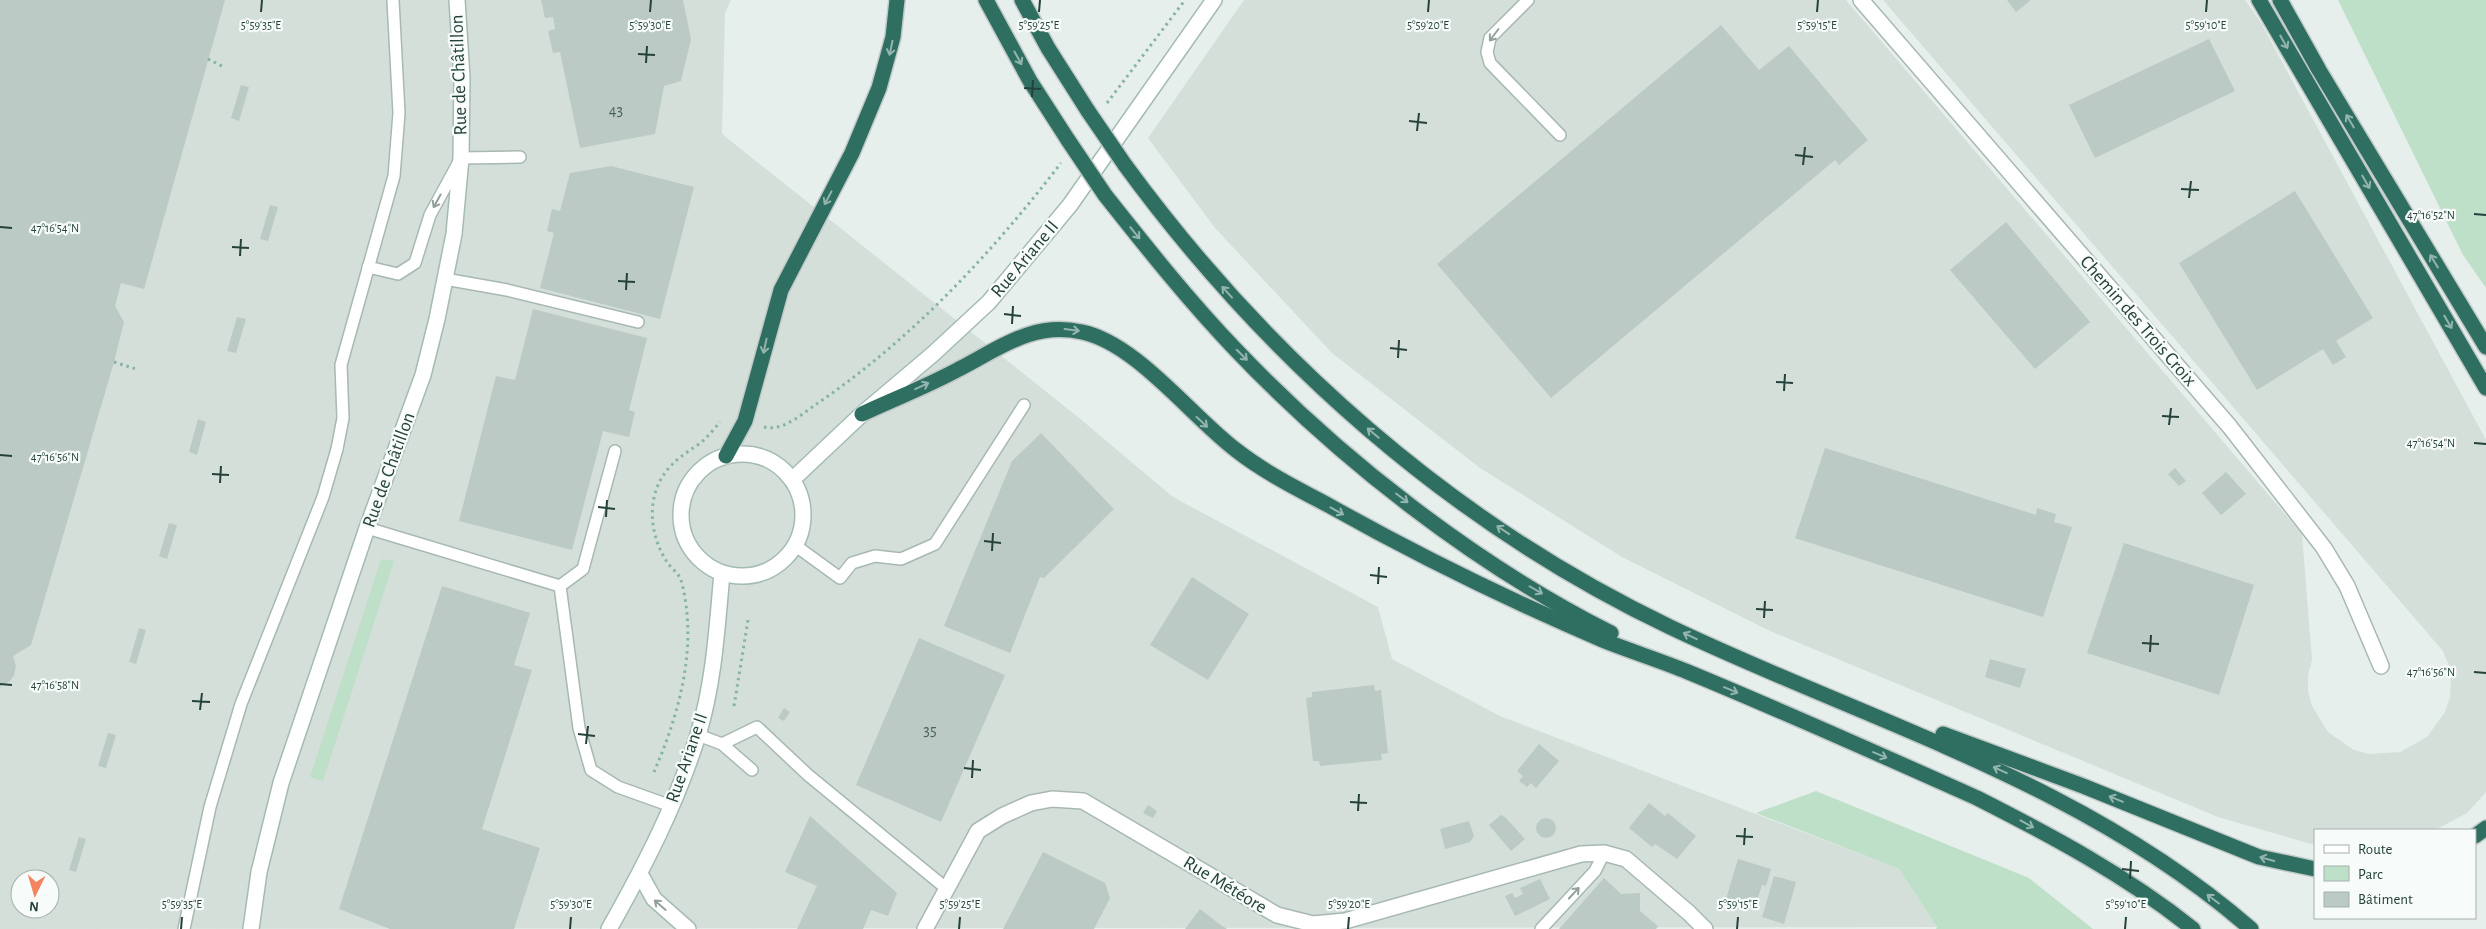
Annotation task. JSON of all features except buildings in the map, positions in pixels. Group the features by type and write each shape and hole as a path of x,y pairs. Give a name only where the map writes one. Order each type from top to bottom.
{"highway":[{"path":"726,456 745,421 780,290 852,153 879,88 893,37 897,0"},
{"path":"986,0 1030,81 1105,195 1178,286 1237,351 1305,418 1375,478 1446,532 1524,583 1600,628 1686,671"},
{"path":"1022,0 1048,48 1088,111 1166,221 1241,307 1333,399 1397,453 1460,500 1534,551 1604,592 1685,634 1979,760 2082,811 2182,875 2251,929"},
{"path":"2259,0 2486,388"},
{"path":"2280,0 2318,70 2486,347"},
{"path":"862,414 959,370 1006,341 1046,330 1060,329 1093,335 1112,344 1136,362 1203,424 1270,473 1381,535 1606,641 1686,671 1898,762 2023,821 2108,870 2193,929"},
{"path":"1799,683 2083,786 2259,857 2314,869"}],"street":[{"name":"Rue de Châtillon","path":"251,929 259,872 281,783 367,528 423,375 445,279 454,234 461,158 462,78 457,0"},
{"name":"Rue Ariane II","path":"792,480 862,414 933,354 989,302 1070,206 1214,0"},
{"name":"Chemin des Trois Croix","path":"1861,0 2236,434 2324,548 2347,586 2381,666"},
{"path":"752,455 769,460 783,470 792,480 799,492 804,519 796,546 785,559 772,569 756,575 739,576 722,573 707,566 686,541 681,525 681,508 685,492 693,478 704,466 726,456 752,455"},
{"name":"Rue Ariane II","path":"609,929 640,874 672,806 698,735 711,676 722,573"},
{"name":"Rue Météore","path":"947,889 978,831 1002,816 1031,803 1052,799 1083,801 1277,915 1313,924 1345,921 1581,854 1604,853 1626,860 1689,913 1704,929"},
{"path":"640,874 654,899 688,929"},
{"path":"925,929 947,889"}],"lane":[{"path":"184,929 210,807 241,704 323,497 337,449 343,418 341,365 394,176 400,113 393,0"},
{"path":"1528,0 1490,38 1490,63 1560,135"},
{"path":"368,267 398,274 415,263 430,215 461,158 520,157"},
{"path":"445,279 507,290 638,322"},
{"path":"796,546 840,578 852,563 875,556 901,559 935,544 1024,405"},
{"path":"560,586 583,569 615,451"},
{"path":"367,528 560,586"},
{"path":"560,586 579,728 591,770 618,787 672,806"},
{"path":"722,744 757,727 808,775 947,889"},
{"path":"698,735 722,744 752,770"},
{"path":"1541,929 1595,871 1604,853"}],"path":[{"path":"1105,105 1185,0"},
{"path":"208,59 224,66"},
{"path":"761,427 770,429 784,426 838,389 914,327 988,254 1064,158"},
{"path":"114,362 136,369"},
{"path":"654,772 673,724 680,695 685,666 687,614 681,578 670,568 656,542 652,513 654,499 666,470 707,437 722,419"},
{"path":"734,706 748,620"}],"shaded area":[{"path":"0,0 731,0 725,13 722,134 1078,417 1173,497 1378,607 1392,659 1500,716 1899,869 1937,927 0,929"},
{"path":"1244,0 1846,0 2302,534 2312,660 2308,675 2308,691 2312,706 2328,732 2354,750 2369,754 2400,752 2427,737 2445,712 2450,697 2451,681 2449,666 2443,651 1883,0 2245,0 2261,23 2486,440 2486,792 2467,813 2437,829 2314,829 2314,845 2218,817 1770,631 1622,557 1480,468 1332,353 1215,228 1148,138"}],"green space":[{"path":"2338,0 2486,0 2486,288 2463,255"},
{"path":"381,559 394,561 323,781 310,777"},
{"path":"1816,791 2029,878 2093,929 1936,929 1937,927 1899,869 1756,813"}]}
